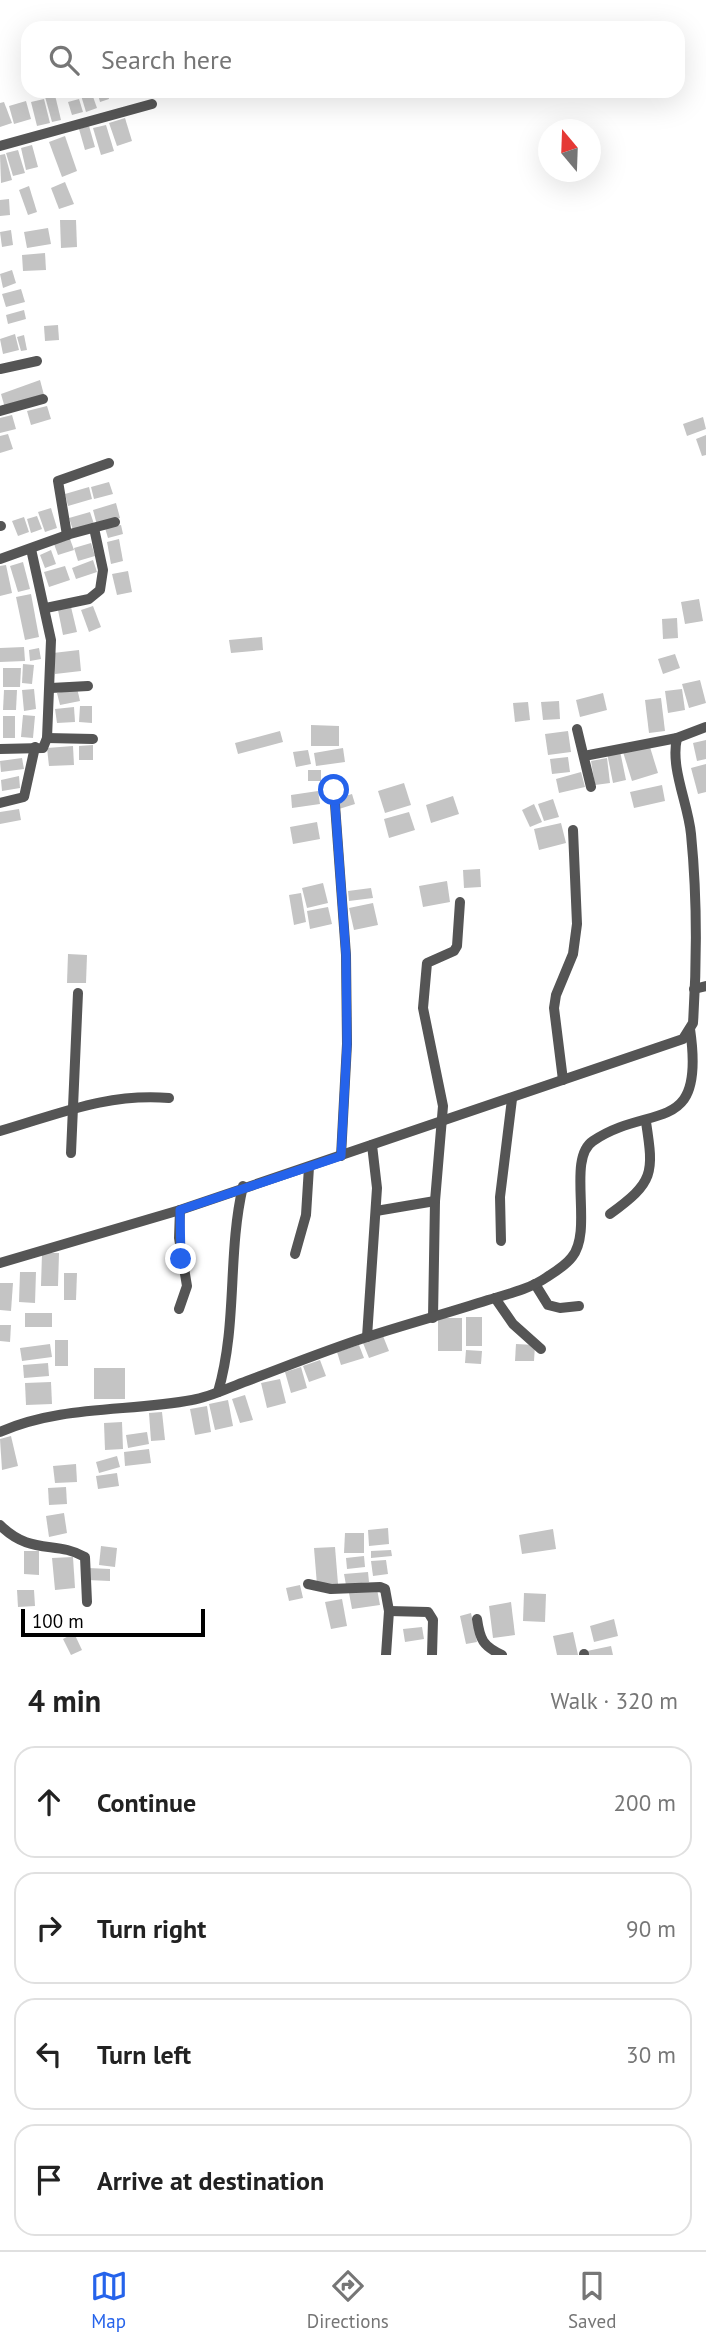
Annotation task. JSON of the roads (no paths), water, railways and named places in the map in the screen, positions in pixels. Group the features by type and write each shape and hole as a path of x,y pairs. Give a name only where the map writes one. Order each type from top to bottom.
{"street":[{"path":"0,146 152,104"},
{"path":"0,369 37,360"},
{"path":"0,411 43,399"},
{"path":"67,535 58,481 109,463"},
{"path":"0,559 67,535 115,522"},
{"path":"46,608 89,599 100,590 103,570 94,528"},
{"path":"0,749 43,748 47,738 51,640 31,549"},
{"path":"51,688 88,686"},
{"path":"584,755 677,738 706,727"},
{"path":"577,729 591,787"},
{"path":"47,738 93,738"},
{"path":"0,1263 180,1210 243,1186 309,1167 682,1039 693,1023 694,989 691,834 675,754 677,738"},
{"path":"0,803 24,797 35,747"},
{"path":"334,790 346,955 347,1044 341,1156"},
{"path":"563,1080 554,1008 556,995 573,954 576,934 573,830"},
{"path":"433,1318 435,1201 442,1091 423,1008 425,968 432,959 454,951 457,946 460,902"},
{"path":"694,989 706,986"},
{"path":"71,1153 75,1110 78,993"},
{"path":"690,1029 700,1049 704,1074"},
{"path":"0,1131 121,1096 169,1098"},
{"path":"501,1241 500,1197 512,1098"},
{"path":"0,1432 48,1416 181,1402 368,1337 535,1284 573,1257 582,1213 582,1164 586,1149 592,1142 612,1131 690,1107"},
{"path":"610,1214 639,1191 650,1176 646,1122"},
{"path":"368,1337 376,1211 372,1145"},
{"path":"296,1254 306,1214 309,1167"},
{"path":"218,1391 232,1320 234,1226 243,1186"},
{"path":"376,1211 435,1201"},
{"path":"179,1309 187,1286 179,1238 180,1210"},
{"path":"535,1284 548,1305 560,1308 579,1306"},
{"path":"495,1298 513,1324 541,1349"},
{"path":"0,1525 12,1537 40,1548 71,1551 85,1557 87,1602"},
{"path":"308,1584 331,1590 380,1587 387,1593 389,1611 386,1655"},
{"path":"389,1611 428,1612 433,1620 432,1655"},
{"path":"477,1619 481,1642 491,1651 502,1655"}]}
